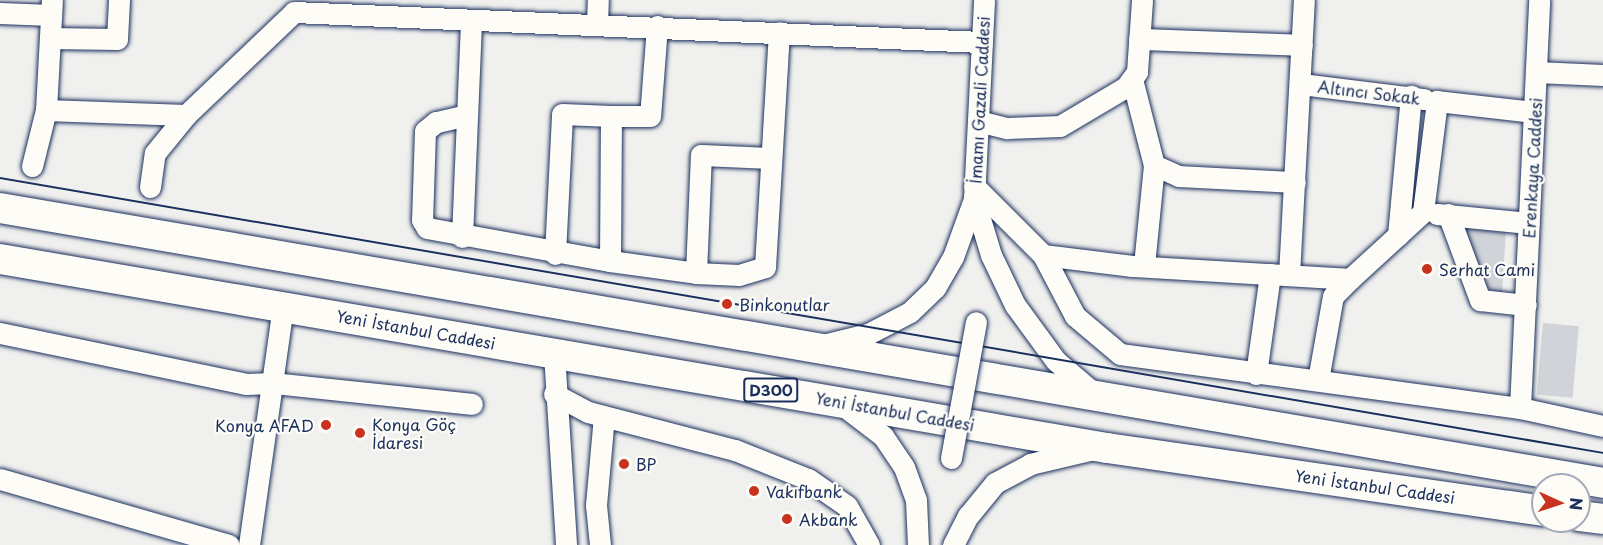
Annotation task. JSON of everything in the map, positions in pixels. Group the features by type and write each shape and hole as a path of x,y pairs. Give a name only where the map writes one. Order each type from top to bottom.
{"highway":[{"path":"0,208 805,346 1108,401 1603,483"},
{"name":"Yeni İstanbul Caddesi","path":"0,259 1107,448 1531,509"}],"street":[{"path":"50,38 117,39 119,0"},
{"path":"597,24 598,0"},
{"name":"İmamı Gazali Caddesi","path":"974,193 984,0"},
{"path":"978,121 1007,128 1060,126 1126,87 1137,72 1142,0"},
{"path":"1257,374 1279,275 1295,182 1304,0"},
{"name":"Erenkaya Caddesi","path":"1520,408 1539,0"},
{"path":"150,187 155,153 186,116 295,6 471,20 657,26 981,42"},
{"path":"0,13 52,8 46,110 32,166"},
{"path":"462,237 471,20"},
{"path":"555,254 562,114 650,116 657,26"},
{"path":"467,116 436,122 426,131 423,224 462,237 555,254 696,273 739,274 765,267 779,32"},
{"path":"1139,39 1302,45"},
{"path":"1536,72 1603,75"},
{"path":"1132,79 1154,165 1144,266"},
{"name":"Altıncı Sokak","path":"1301,84 1534,112"},
{"path":"1398,234 1411,96"},
{"path":"1318,380 1333,296 1423,212 1437,101"},
{"path":"46,110 186,116"},
{"path":"610,261 611,116"},
{"path":"696,273 701,155 771,158"},
{"path":"1154,165 1179,176 1295,182"},
{"path":"974,193 1043,255 1075,316 1120,354 1520,408 1603,426"},
{"path":"805,346 868,334 924,301 949,265 974,193"},
{"path":"974,193 997,272 1021,314 1056,361 1088,389 1108,401"},
{"path":"1423,212 1529,223"},
{"path":"1448,214 1480,300 1526,305"},
{"path":"1043,255 1144,266 1350,279"},
{"path":"249,545 283,307"},
{"path":"951,458 976,322"},
{"path":"0,333 246,384 273,383 472,404"},
{"path":"554,353 554,394 566,545"},
{"path":"554,394 604,416 735,450 808,479 847,506 868,545"},
{"path":"834,400 883,436 904,467 916,500 918,545"},
{"path":"600,545 596,505 604,416"},
{"path":"953,545 980,499 1013,471 1069,453 1107,448"},
{"path":"0,479 229,545"}],"shaded area":[{"path":"1462,224 1506,229 1502,296 1482,284"},
{"path":"1543,323 1579,326 1573,398 1537,395"}],"tram line":[{"path":"0,178 1603,453"}],"place":[{"name":"Serhat Cami","path":"1427,269"},
{"name":"Binkonutlar","path":"727,304"},
{"name":"Konya AFAD","path":"326,425"},
{"name":"Konya Göç İdaresi","path":"360,433"},
{"name":"BP","path":"624,464"},
{"name":"Vakıfbank","path":"754,491"},
{"name":"Akbank","path":"787,519"}]}
